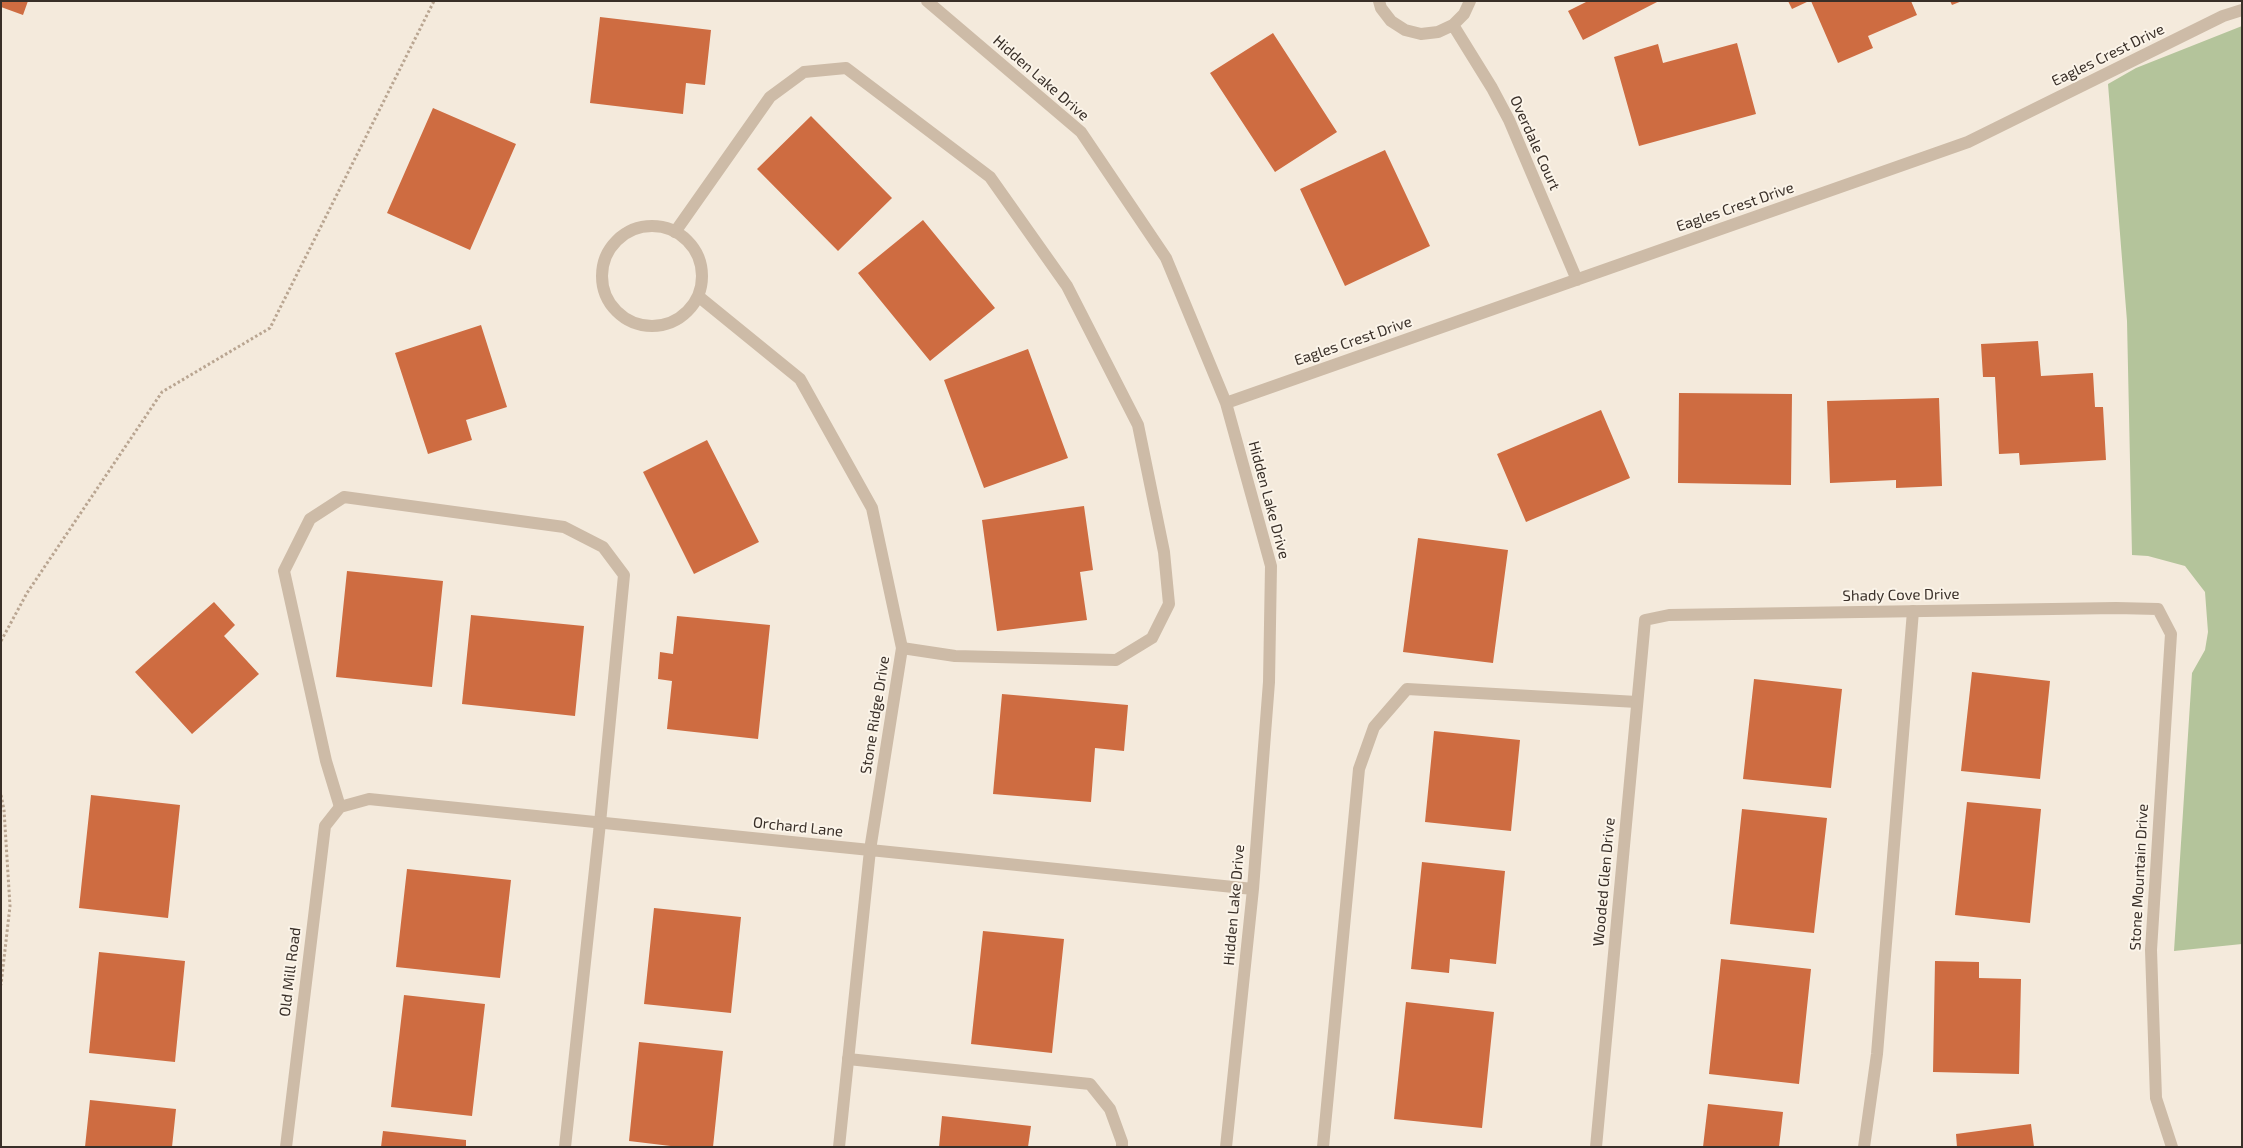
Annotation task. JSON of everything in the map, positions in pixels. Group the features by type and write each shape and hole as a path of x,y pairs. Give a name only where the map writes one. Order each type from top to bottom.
{"street":[{"name":"Hidden Lake Drive","path":"926,1 1081,132 1166,258 1226,403 1272,566 1270,682 1253,889 1226,1147"},
{"path":"1379,1 1381,8 1391,21 1405,30 1421,34 1438,32 1453,25 1464,14 1470,1"},
{"name":"Eagles Crest Drive","path":"1226,403 1968,142 2223,16 2242,10"},
{"name":"Overdale Court","path":"1453,25 1492,88 1509,120 1577,280"},
{"path":"675,232 770,97 804,72 846,68 990,176 1067,286 1138,425 1164,552 1169,604 1152,638 1116,660 955,656 902,648"},
{"path":"659,226 675,232 687,240 699,260 702,282 698,296 688,310 674,320 658,326 641,325 625,319 612,307 604,292 602,276 604,259 613,244 626,233 642,227 659,226"},
{"name":"Stone Ridge Drive","path":"698,296 800,379 872,508 902,648 870,850 839,1147"},
{"path":"340,807 326,761 284,571 310,519 344,497 564,527 603,547 624,575 600,823 565,1147"},
{"name":"Shady Cove Drive","path":"1645,620 1669,615 2116,608 2158,610"},
{"name":"Stone Mountain Drive","path":"2158,610 2171,634 2151,950 2156,1098 2172,1147"},
{"path":"1864,1147 1877,1054 1913,611"},
{"name":"Wooded Glen Drive","path":"1596,1147 1645,620"},
{"path":"1323,1147 1359,769 1374,727 1407,689 1637,702"},
{"name":"Orchard Lane","path":"340,807 369,799 1253,889"},
{"name":"Old Mill Road","path":"286,1147 325,826 340,807"},
{"path":"848,1059 1090,1084 1110,1110 1122,1142 1122,1147"}],"path":[{"path":"1,641 27,592 162,392 270,328 434,1"},
{"path":"1,795 4,810 10,906 1,985"}],"green space":[{"path":"2242,26 2242,944 2174,951 2192,673 2205,650 2208,632 2205,592 2185,566 2148,556 2132,555 2127,321 2108,84 2136,68"}],"building":[{"path":"1,1 28,1 23,15 1,7"},
{"path":"1588,1 1659,1 1583,40 1568,11"},
{"path":"1788,1 1809,1 1792,9"},
{"path":"1811,1 1911,1 1917,15 1868,36 1873,48 1838,63"},
{"path":"1950,1 1962,1 1952,5"},
{"path":"600,17 711,30 705,85 686,83 683,114 590,103"},
{"path":"1273,33 1337,132 1275,172 1210,73"},
{"path":"1737,43 1756,114 1639,146 1614,57 1658,44 1663,63"},
{"path":"433,108 516,144 470,250 387,213"},
{"path":"811,116 892,198 838,251 757,169"},
{"path":"1385,150 1430,246 1345,286 1300,189"},
{"path":"923,220 995,308 930,361 858,273"},
{"path":"481,325 507,407 466,420 472,440 428,454 395,353"},
{"path":"2038,341 2041,376 2093,373 2095,407 2103,407 2106,460 2020,465 2019,453 1999,454 1995,377 1983,377 1981,344"},
{"path":"1028,349 1068,458 984,488 944,380"},
{"path":"1679,393 1792,394 1791,485 1678,483"},
{"path":"1939,398 1942,486 1896,488 1896,480 1830,483 1827,401"},
{"path":"1601,410 1630,478 1526,522 1497,454"},
{"path":"707,440 759,542 694,574 643,472"},
{"path":"1084,506 1093,570 1080,572 1087,620 997,631 982,520"},
{"path":"1418,538 1508,550 1493,663 1403,652"},
{"path":"347,571 443,581 432,687 336,677"},
{"path":"214,602 235,625 224,636 259,674 192,734 135,672"},
{"path":"471,615 584,626 575,716 462,704"},
{"path":"677,616 770,625 758,739 667,729 672,681 658,679 660,652 673,654"},
{"path":"1972,672 2050,681 2040,779 1961,771"},
{"path":"1754,679 1842,689 1831,788 1743,779"},
{"path":"1002,694 1128,705 1124,751 1095,748 1091,802 993,794"},
{"path":"1434,731 1520,740 1511,831 1425,822"},
{"path":"91,795 180,805 168,918 79,908"},
{"path":"1967,802 2041,809 2030,923 1955,915"},
{"path":"1742,809 1827,818 1814,933 1730,924"},
{"path":"1422,862 1505,871 1496,964 1450,959 1449,973 1411,969"},
{"path":"407,869 511,880 500,978 396,967"},
{"path":"654,908 741,917 731,1013 644,1004"},
{"path":"983,931 1064,939 1052,1053 971,1044"},
{"path":"99,952 185,961 175,1062 89,1053"},
{"path":"1721,959 1811,969 1799,1084 1709,1074"},
{"path":"1935,961 1979,962 1979,978 2021,979 2019,1074 1933,1072"},
{"path":"404,995 485,1004 472,1116 391,1107"},
{"path":"1406,1002 1494,1012 1482,1128 1394,1119"},
{"path":"639,1042 723,1051 713,1147 679,1147 629,1141"},
{"path":"90,1100 176,1109 172,1147 85,1147"},
{"path":"1708,1104 1783,1112 1779,1147 1703,1147"},
{"path":"942,1116 1031,1126 1028,1147 939,1147"},
{"path":"2031,1124 2034,1147 1957,1147 1956,1134"},
{"path":"383,1131 466,1140 466,1147 381,1147"}]}
